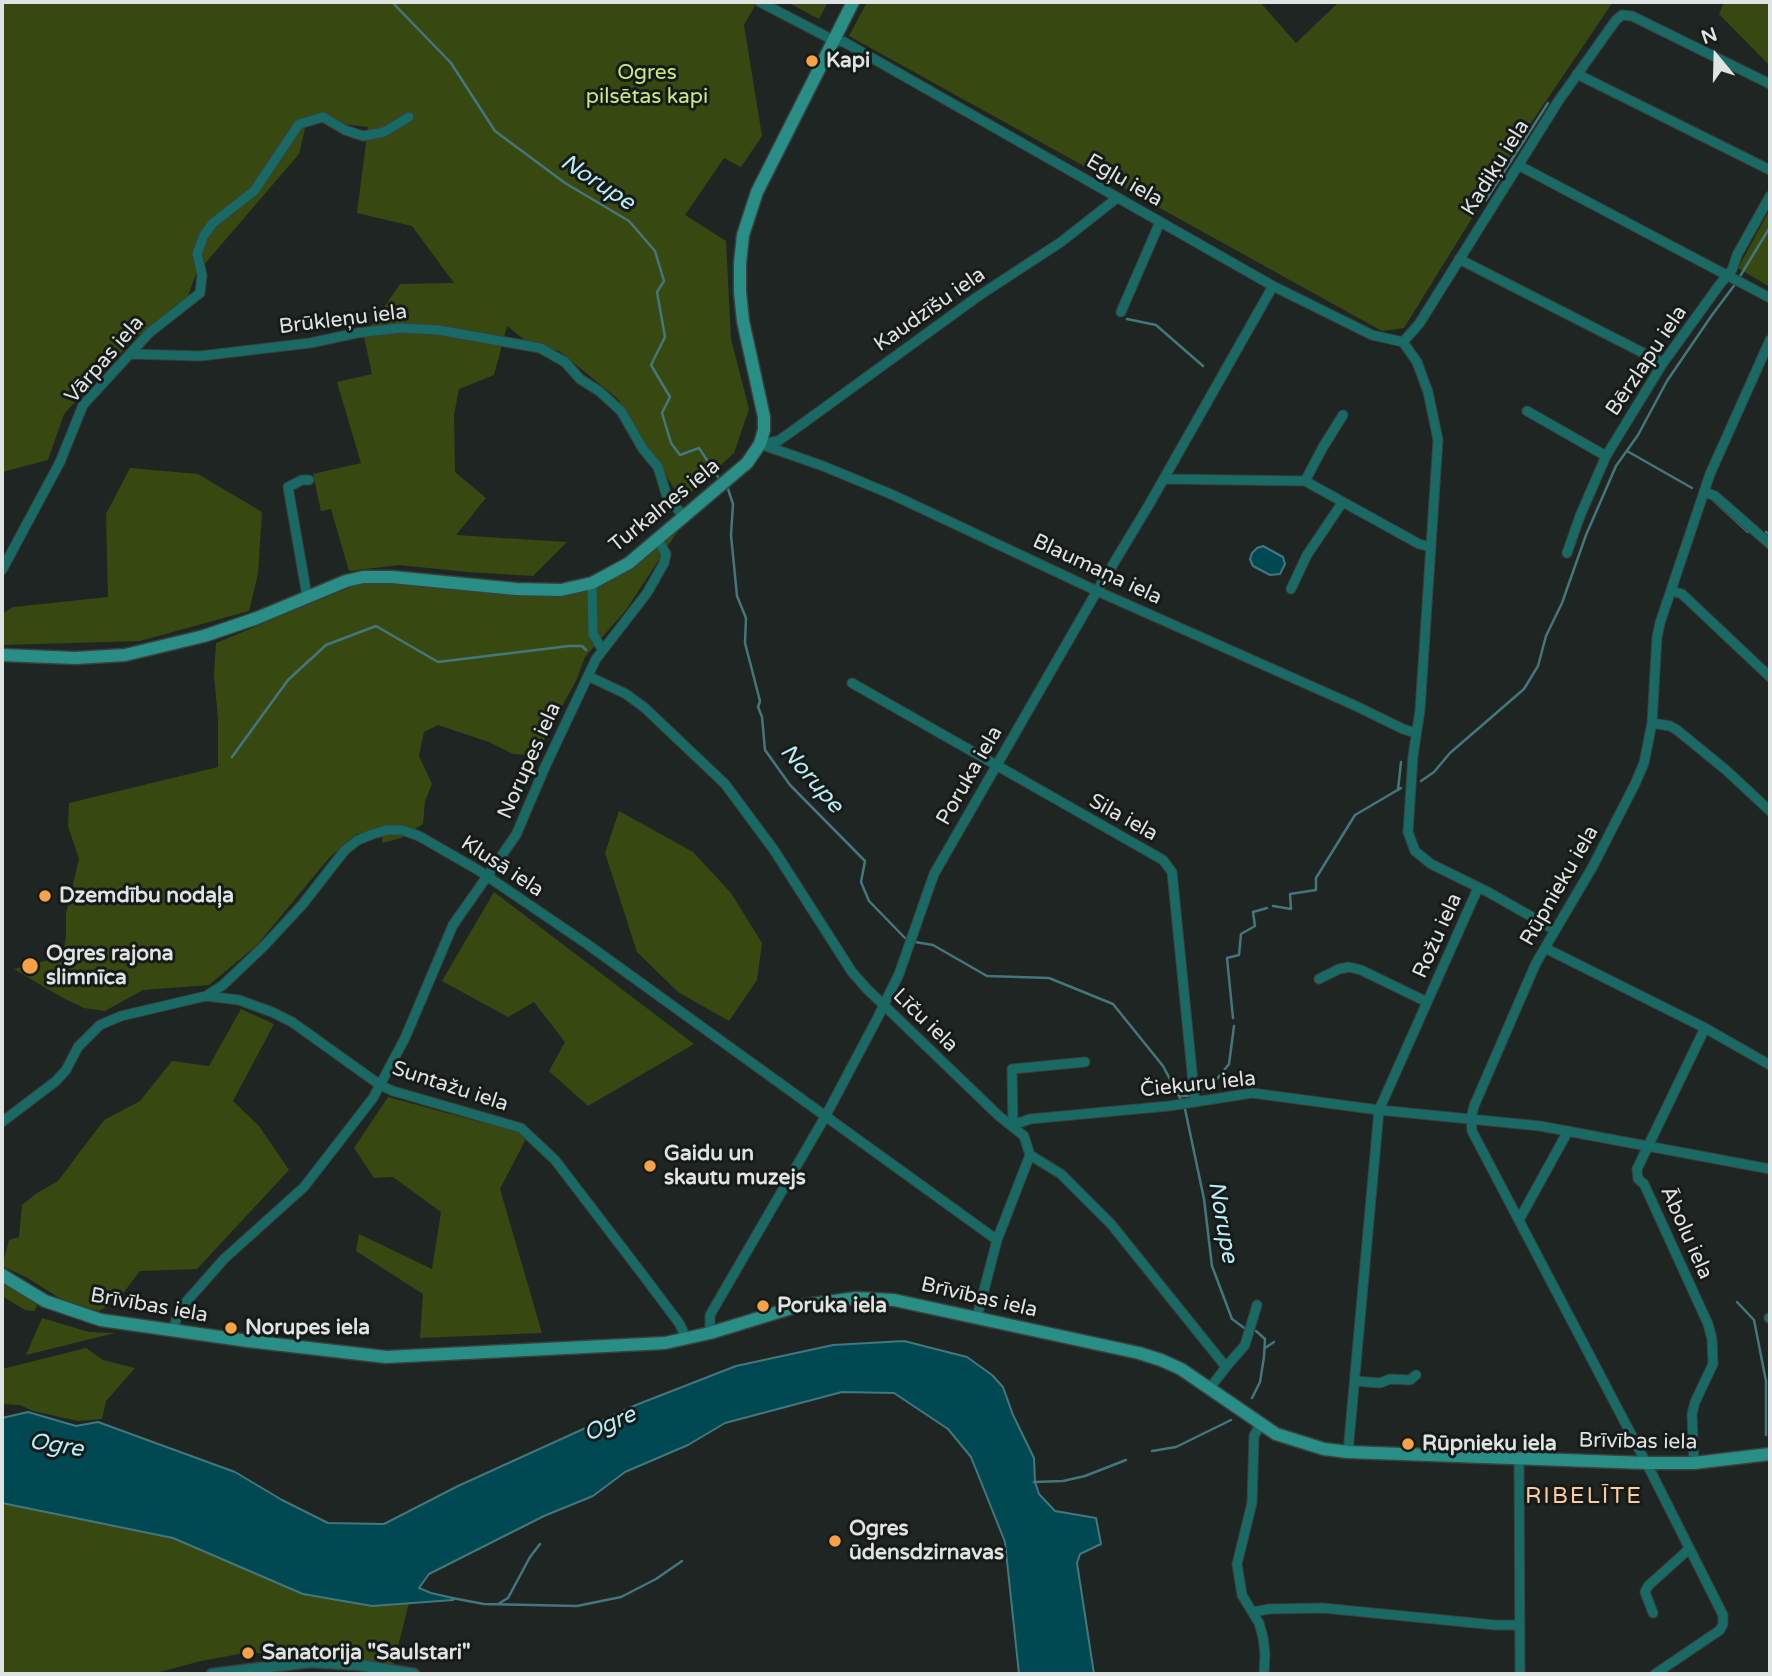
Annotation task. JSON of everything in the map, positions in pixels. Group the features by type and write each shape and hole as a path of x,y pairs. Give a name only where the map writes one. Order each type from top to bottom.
{"main road":[{"path":"760,444 765,430 764,417 743,321 740,292 743,235 757,192 853,2"},
{"name":"Turkalnes iela","path":"2,655 75,658 125,655 204,636 257,618 346,580 363,577 392,577 547,591 579,588 629,564 747,463 760,444"},
{"name":"Brīvības iela","path":"2,1275 69,1311 124,1325 386,1357 665,1343 710,1333 798,1306 856,1298 921,1304 1139,1353 1181,1369 1260,1425 1291,1440 1324,1449 1646,1463 1694,1463 1770,1454"}],"street":[{"name":"Egļu iela","path":"760,2 833,40 844,42 1272,286 1372,335 1403,342"},
{"name":"Kadiķu iela","path":"1403,342 1419,324 1577,74 1610,26 1622,15 1632,16 1770,84"},
{"path":"1577,74 1770,170"},
{"name":"Vārpas iela","path":"2,570 60,462 83,405 149,333 200,293 202,275 197,254 204,234 213,223 254,191 299,124 323,117 345,130 363,136 384,132 409,117"},
{"path":"1518,165 1770,298"},
{"name":"Bērzlapu iela","path":"1567,553 1606,456 1663,363 1729,275 1737,255 1770,196"},
{"name":"Kaudzīšu iela","path":"760,444 778,440 791,432 986,291 1061,242 1117,198"},
{"path":"1121,312 1160,222"},
{"path":"1460,259 1663,363"},
{"name":"Poruka iela","path":"710,1333 710,1315 825,1117 899,974 934,874 1164,479 1272,286"},
{"name":"Brūkleņu iela","path":"130,355 200,356 310,343 357,333 401,328 438,330 540,348 565,362 580,379 599,391 621,411 643,449 658,467 667,497 685,518"},
{"name":"Rūpnieku iela","path":"1471,1119 1474,1106 1517,1006 1545,948 1593,866 1635,784 1648,750 1653,723 1657,637 1721,446 1770,340"},
{"name":"Rožu iela","path":"1348,1452 1378,1110 1478,888 1431,864 1415,851 1407,823 1420,710 1438,440 1428,392 1417,362 1403,342"},
{"path":"1527,411 1606,456"},
{"path":"1305,481 1343,415"},
{"name":"Blaumaņa iela","path":"760,444 893,495 1416,733"},
{"path":"1164,479 1305,481 1419,544 1431,547"},
{"path":"307,596 289,487 302,480 309,480"},
{"path":"1705,492 1715,496 1770,544"},
{"path":"1291,589 1307,555 1342,503"},
{"name":"Norupes iela","path":"173,1331 179,1310 224,1259 304,1187 373,1098 410,1026 453,925 516,835 602,649 630,618 664,563 666,554 658,540"},
{"path":"592,583 593,634 602,649"},
{"path":"1672,591 1682,594 1770,677"},
{"name":"Līču iela","path":"588,676 626,694 645,708 725,784 774,850 852,972 883,1006 999,1116 1024,1136 1030,1155 1061,1174 1111,1224 1226,1367"},
{"name":"Sila iela","path":"852,683 1163,860 1172,872 1195,1102"},
{"path":"1653,723 1677,730 1726,769 1770,811"},
{"name":"Klusā iela","path":"2,1122 56,1081 66,1070 78,1047 107,1021 206,996 223,985 264,946 302,905 345,850 358,840 387,830 409,832 486,876 587,944 997,1240"},
{"path":"1478,888 1555,930"},
{"path":"1545,948 1705,1028 1770,1065"},
{"path":"1319,979 1349,967 1361,970 1427,1002"},
{"name":"Suntažu iela","path":"206,996 239,1000 272,1012 292,1022 380,1084 404,1095 521,1128 555,1160 643,1275 679,1323 683,1340"},
{"name":"Ābolu iela","path":"1694,1463 1692,1414 1713,1364 1712,1339 1708,1324 1650,1195 1637,1174 1637,1168 1705,1028"},
{"path":"1013,1125 1012,1069 1085,1062"},
{"name":"Čiekuru iela","path":"1013,1125 1030,1119 1195,1102 1252,1093 1568,1131 1770,1169"},
{"path":"1471,1119 1472,1131 1723,1615 1720,1630 1655,1674"},
{"path":"1519,1220 1568,1131"},
{"path":"977,1317 997,1240 1030,1155"},
{"path":"1210,1388 1245,1345 1257,1305"},
{"path":"1355,1381 1380,1383 1390,1379 1410,1380 1416,1375"},
{"path":"1260,1425 1254,1436 1252,1503 1237,1564 1242,1595 1253,1612 1262,1637 1264,1674"},
{"path":"1519,1458 1520,1674"},
{"path":"1653,1613 1645,1592 1648,1586 1689,1549"},
{"path":"1253,1612 1323,1608 1495,1625 1520,1625"},
{"path":"212,1674 310,1661 360,1665 414,1674"}],"green space":[{"name":"Ogres pilsētas kapi","path":"2,2 757,2 744,25 762,136 741,167 724,158 685,215 726,241 731,339 749,409 734,453 682,501 618,399 559,351 531,345 507,326 494,375 459,389 454,415 455,472 486,498 456,535 567,542 533,576 399,565 349,571 331,509 321,511 313,474 361,463 337,382 372,374 364,337 400,284 454,283 412,226 357,213 368,127 307,120 299,154 196,274 188,296 134,339 64,414 48,460 2,472"},
{"path":"787,2 828,2 819,19"},
{"path":"867,2 1260,2 1296,43 1339,2 1613,2 1527,129 1404,328 1382,331 849,36"},
{"path":"1724,2 1770,2 1770,66 1719,14"},
{"path":"1770,209 1770,287 1738,268"},
{"path":"130,468 198,474 262,512 258,574 249,611 140,641 2,645 2,614 13,607 108,597 106,514"},
{"path":"681,526 626,610 585,657 576,681 542,744 531,755 513,754 489,742 438,725 424,732 419,756 432,784 425,801 423,824 401,838 382,843 383,832 358,840 358,833 329,858 257,945 209,985 143,990 105,1011 84,1008 14,969 63,956 66,913 79,859 68,826 69,803 218,767 214,675 216,643 356,585 400,581 568,593"},
{"path":"619,811 693,852 731,893 762,943 757,980 729,1021 678,992 637,952 605,853"},
{"path":"494,892 694,1044 588,1106 549,1071 565,1042 534,1002 508,1017 442,981"},
{"path":"241,1009 274,1024 233,1101 259,1126 289,1170 197,1269 140,1271 117,1301 99,1311 64,1301 26,1277 2,1266 9,1240 19,1237 22,1205 58,1181 104,1120 140,1101 172,1061 209,1066"},
{"path":"388,1097 528,1135 500,1189 542,1333 420,1338 423,1294 356,1251 359,1234 432,1269 441,1212 393,1177 374,1178 354,1148"},
{"path":"2,1283 35,1302 37,1307 34,1311 25,1310 2,1296"},
{"path":"42,1318 89,1332 115,1333 26,1355"},
{"path":"86,1348 103,1360 135,1368 106,1401 102,1419 78,1421 33,1411 20,1405 2,1404 2,1369"},
{"path":"2,1503 173,1538 303,1594 372,1606 409,1603 392,1670 296,1662 296,1655 245,1653 156,1673 2,1674"}],"water":[{"path":"1263,546 1283,557 1285,564 1280,574 1270,575 1253,566 1250,559 1252,553"},
{"name":"Ogre","path":"904,1341 967,1357 992,1375 1003,1387 1034,1458 1035,1482 1039,1494 1055,1511 1096,1518 1101,1544 1080,1554 1077,1563 1094,1674 1019,1674 1005,1542 971,1457 948,1429 894,1393 842,1392 725,1423 688,1445 625,1472 593,1496 544,1516 429,1574 419,1588 453,1600 372,1606 303,1594 173,1538 2,1503 2,1418 28,1412 76,1426 98,1422 235,1472 328,1523 384,1524 458,1486 636,1405 736,1366 833,1345"}],"waterway":[{"name":"Norupe","path":"392,2 451,63 495,131 565,183 629,221 655,251 664,281 657,292 665,337 651,365 670,397 662,413 671,443 680,455 699,448 718,477"},
{"path":"1486,200 1548,103"},
{"path":"1739,278 1770,227"},
{"path":"1421,781 1524,689 1538,666 1546,636 1562,603 1586,535 1616,466 1638,435 1667,381 1736,283"},
{"path":"1127,319 1156,325 1203,366"},
{"path":"1627,451 1692,488"},
{"name":"Norupe","path":"728,489 733,504 731,535 737,596 746,618 745,643 760,701 758,707 762,717 765,750 790,785 865,861 861,882 869,901 905,938"},
{"path":"1713,500 1748,532"},
{"path":"1766,532 1770,535"},
{"path":"232,757 288,680 326,645 376,626 438,662 569,646 582,646 586,650"},
{"path":"1398,790 1401,762"},
{"path":"1273,906 1291,909 1290,894 1316,890 1316,878 1355,815 1401,788"},
{"path":"1233,1018 1227,958 1239,955 1241,934 1255,926 1253,912 1267,908"},
{"name":"Norupe","path":"915,942 933,945 987,976 1049,978 1113,1004 1163,1066 1181,1100"},
{"path":"1202,1090 1217,1079 1229,1064 1234,1026"},
{"path":"1179,1096 1188,1096"},
{"name":"Norupe","path":"1185,1109 1204,1199 1212,1266 1232,1319 1247,1330"},
{"path":"1737,1302 1754,1320 1766,1381 1766,1435"},
{"name":"Norupe","path":"1252,1398 1260,1382 1264,1357 1265,1339 1256,1331"},
{"path":"1265,1348 1274,1342"},
{"name":"Norupe","path":"1152,1451 1176,1447 1231,1420"},
{"name":"Norupe","path":"1034,1482 1063,1481 1085,1476 1126,1460"},
{"path":"498,1604 508,1598 540,1544"},
{"path":"452,1598 484,1604 577,1606 621,1597 656,1579 682,1561"}],"place":[{"name":"Kapi","path":"812,61"},
{"name":"Dzemdību nodaļa","path":"45,896"},
{"name":"Ogres rajona slimnīca","path":"30,966"},
{"name":"Gaidu un skautu muzejs","path":"650,1166"},
{"name":"Poruka iela","path":"763,1306"},
{"name":"Norupes iela","path":"231,1328"},
{"name":"Rūpnieku iela","path":"1408,1444"},
{"name":"Ogres ūdensdzirnavas","path":"835,1541"},
{"name":"Sanatorija \"Saulstari\"","path":"248,1653"}],"district":[{"name":"RIBELĪTE","path":"1584,1497"}]}
